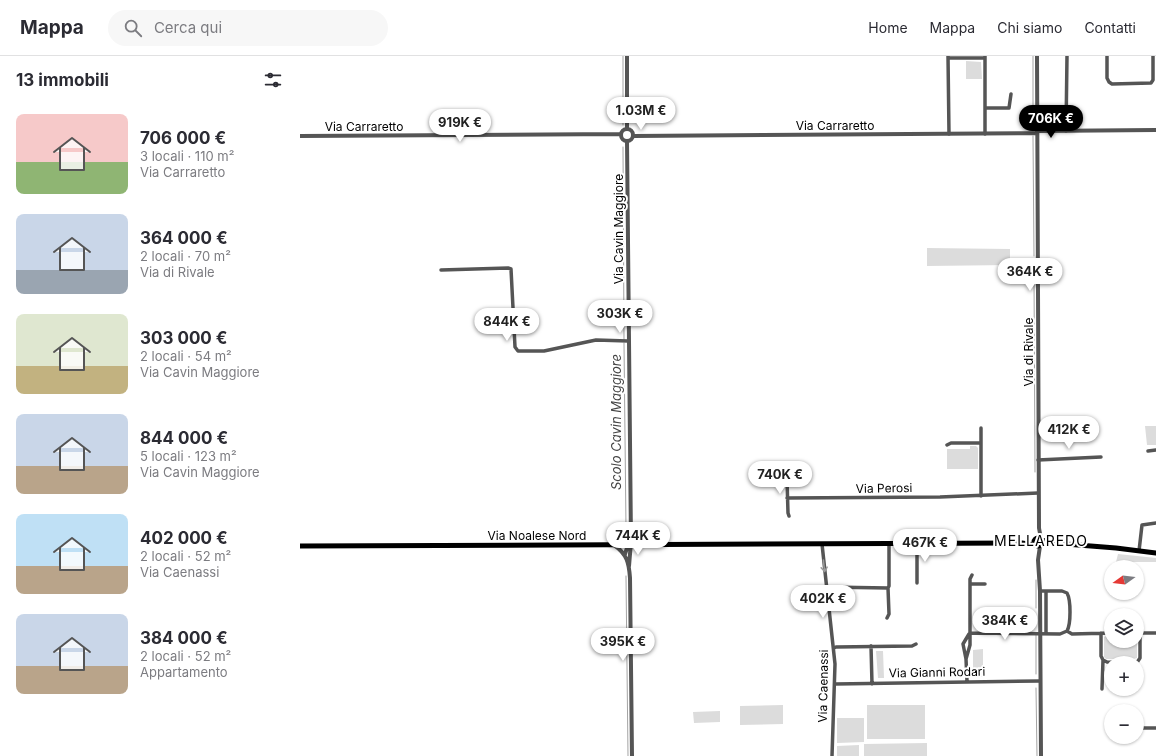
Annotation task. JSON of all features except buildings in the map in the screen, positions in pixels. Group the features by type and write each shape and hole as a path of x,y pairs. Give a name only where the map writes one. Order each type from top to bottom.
{"main road":[{"name":"Via Noalese Nord","path":"300,546 1038,542 1109,547 1156,553"}],"street":[{"path":"627,56 627,129"},
{"name":"Via di Rivale","path":"1037,56 1038,542"},
{"path":"1066,131 1067,56"},
{"path":"1107,56 1107,78 1112,84 1151,83 1153,80 1153,56"},
{"path":"949,134 948,57 985,57 985,134"},
{"path":"985,108 1010,108 1011,94"},
{"path":"627,129 632,131 632,140 623,140 621,134 623,130 627,129"},
{"name":"Via Carraretto","path":"633,136 985,134 1156,130"},
{"name":"Via Carraretto","path":"300,136 621,134"},
{"name":"Via Cavin Maggiore","path":"627,141 625,341 630,526 629,566 632,756"},
{"path":"441,270 508,268 511,270 515,347 518,351 544,351 596,340 625,341"},
{"path":"981,428 982,496"},
{"path":"947,444 981,443"},
{"path":"1148,451 1156,450"},
{"path":"1038,460 1101,457"},
{"path":"789,476 787,478 789,516"},
{"name":"Via Perosi","path":"787,498 982,496 1038,493"},
{"path":"1139,551 1142,525 1156,523"},
{"name":"Via Cavin Maggiore","path":"629,566 625,554 629,545 626,536 630,526"},
{"path":"625,554 614,545 626,536"},
{"path":"1038,542 1040,591 1041,756"},
{"path":"887,618 889,614 889,543"},
{"path":"917,543 917,584"},
{"name":"Via Caenassi","path":"822,544 834,648 835,684 832,727 832,756"},
{"path":"966,659 970,634 970,579 972,576"},
{"path":"970,584 986,584"},
{"path":"827,587 888,588"},
{"path":"970,634 1060,634 1067,631 1069,626 1069,596 1067,593 1062,591 1040,591"},
{"path":"1046,591 1046,634"},
{"path":"1067,631 1072,634 1101,633 1101,656 1103,660 1102,689"},
{"path":"1144,633 1156,633"},
{"path":"967,681 966,659 963,644 970,634"},
{"path":"834,648 912,646 916,644"},
{"path":"871,646 872,684"},
{"path":"1103,660 1107,662 1133,663 1138,661 1140,658 1139,648"},
{"name":"Via Gianni Rodari","path":"835,684 1040,681"},
{"path":"1144,728 1156,728"}],"shaded area":[{"path":"966,61 981,62 982,79 966,79"},
{"path":"927,248 1010,249 1010,265 927,266"},
{"path":"1145,426 1156,426 1156,445 1147,445"},
{"path":"970,446 976,446 978,448 978,469 947,469 947,449 970,449"},
{"path":"1118,554 1156,558 1156,562 1144,562 1144,560 1116,560"},
{"path":"1104,648 1137,648 1137,656 1104,656"},
{"path":"983,649 983,677 973,677 973,650"},
{"path":"876,651 883,651 884,678 878,678"},
{"path":"783,705 783,724 740,725 740,706"},
{"path":"867,705 925,705 925,739 867,739"},
{"path":"720,711 720,722 694,723 693,712"},
{"path":"837,718 864,718 864,742 837,743"},
{"path":"927,743 927,756 864,756 864,744"},
{"path":"859,745 859,756 837,756 837,746"}],"waterway":[{"name":"Scolo Cavin Maggiore","path":"623,56 623,125"},
{"path":"1033,56 1033,131"},
{"path":"1033,136 1034,256"},
{"name":"Scolo Cavin Maggiore","path":"623,147 624,340"},
{"path":"1034,260 1034,269"},
{"path":"1034,274 1035,472"},
{"name":"Scolo Cavin Maggiore","path":"624,343 626,528"},
{"name":"Scolo Cavin Maggiore","path":"626,576 628,756"},
{"path":"1036,580 1036,608"},
{"path":"1036,635 1036,674"},
{"path":"1036,688 1037,756"}],"district":[{"name":"MELLAREDO","path":"1041,540"}]}
